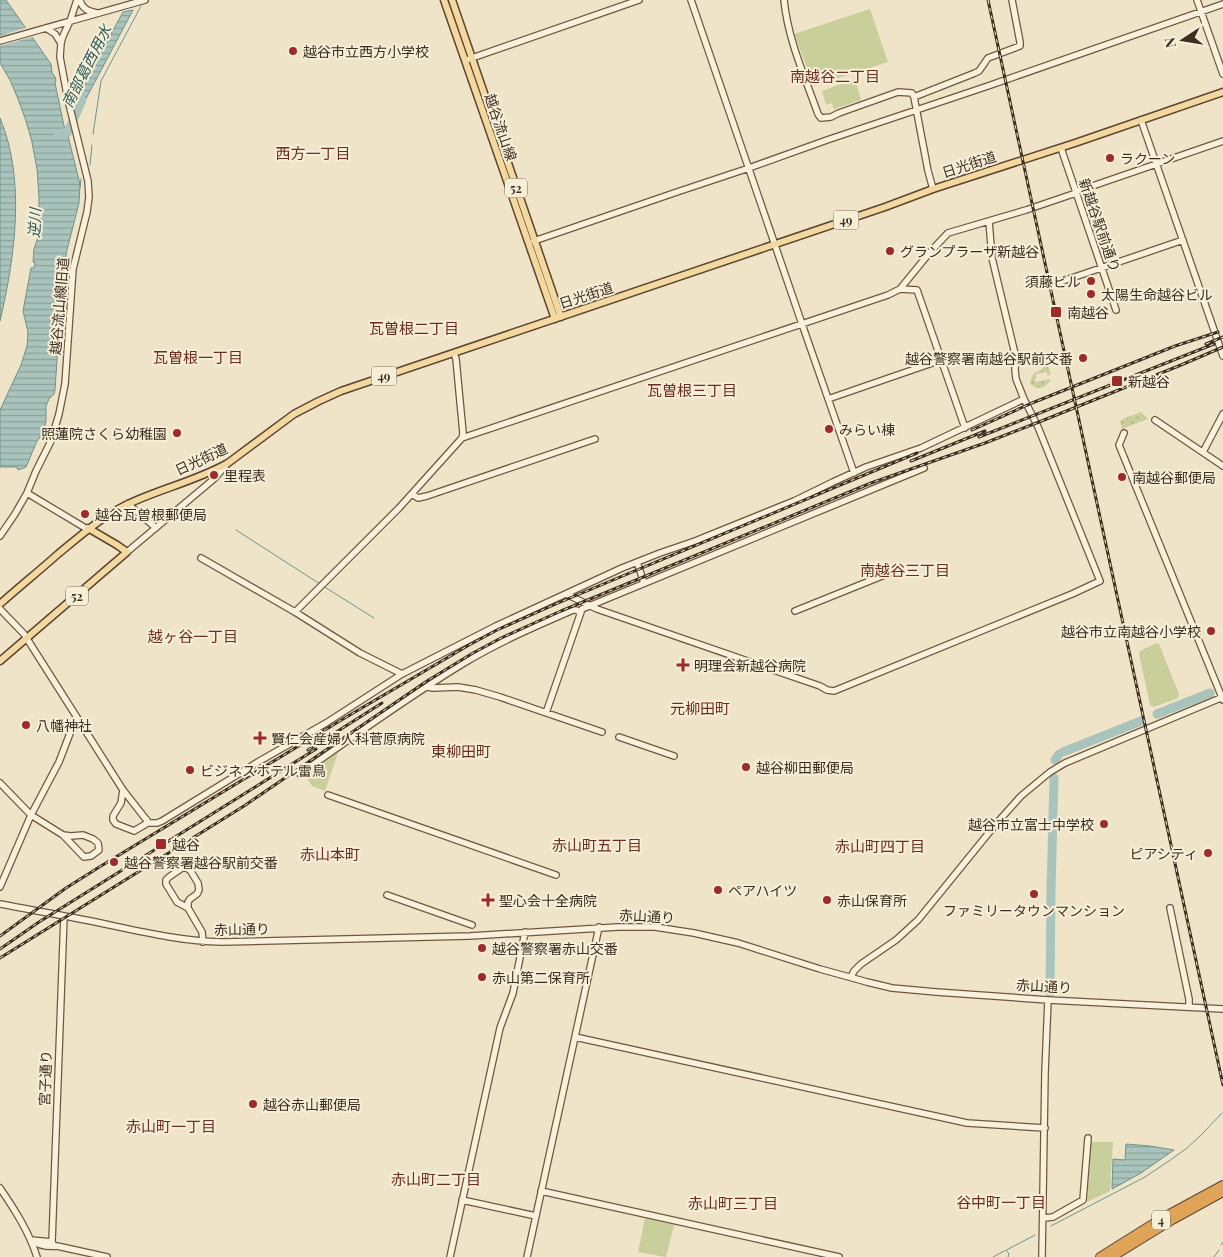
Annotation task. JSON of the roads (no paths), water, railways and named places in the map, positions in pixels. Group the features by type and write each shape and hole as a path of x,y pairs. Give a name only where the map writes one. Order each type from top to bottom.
{"highway":[{"name":"4","path":"1100,1257 1164,1217 1223,1185"},
{"name":"4","path":"1112,1257 1179,1216 1223,1192"}],"main road":[{"name":"越谷流山線","path":"444,0 498,131 558,318"},
{"name":"越谷流山線","path":"452,0 468,60 558,318"},
{"name":"日光街道","path":"0,604 88,529 112,512 157,492 202,476 228,463 283,422 319,401 355,386 1223,92"},
{"path":"88,529 117,544 127,552"},
{"name":"52","path":"0,661 127,552"}],"street":[{"path":"79,0 85,9 97,14"},
{"name":"越谷流山線旧道","path":"0,536 27,493 51,441 59,414 66,372 74,269 90,197 60,57 62,36 79,0"},
{"path":"0,41 145,0"},
{"path":"468,60 639,0"},
{"path":"691,0 854,473"},
{"path":"784,0 790,32 821,118 831,117 898,92 912,94 933,189"},
{"path":"914,97 975,73 988,58 1020,46 1012,0"},
{"path":"1197,0 1223,74"},
{"path":"534,241 1223,4"},
{"path":"46,28 55,34 61,43"},
{"path":"1141,120 1223,356"},
{"path":"294,612 399,508 462,438 888,295 900,289 948,233 1043,205 1223,142"},
{"name":"新越谷駅前通り","path":"1061,148 1116,310"},
{"path":"566,594 590,606 834,691 1083,590 1100,581 1038,427 1015,376 1016,358 992,258 989,221"},
{"path":"1060,282 1183,240"},
{"path":"900,289 917,290 965,428"},
{"path":"454,353 460,393 462,438"},
{"path":"828,399 942,360"},
{"path":"123,790 121,803 113,816 116,824 134,832 147,822 162,821 326,723 402,674 496,626 637,562 794,501 866,467 921,448 1024,399"},
{"path":"1203,452 1223,414"},
{"path":"1156,420 1223,466"},
{"path":"851,977 861,964 903,935 918,920 1008,810 1031,786 1057,768 1112,743 1223,699 1120,445 1124,433"},
{"path":"412,494 418,498 427,496 595,439"},
{"path":"127,552 204,488 228,463"},
{"path":"546,713 582,609 924,468"},
{"path":"202,476 204,488"},
{"path":"27,493 88,529"},
{"path":"128,504 156,528"},
{"path":"201,558 360,652 402,674"},
{"path":"637,562 644,583"},
{"path":"795,611 892,572"},
{"path":"0,609 24,634 123,790 147,822"},
{"path":"300,774 465,662 527,630 573,610 580,612"},
{"path":"427,687 458,687 476,690 602,732"},
{"path":"0,887 31,815 59,762 72,728 78,719"},
{"path":"619,738 674,756"},
{"path":"0,783 31,815 63,835 81,856 86,858 99,850 98,843 93,839 83,835 63,835"},
{"path":"328,794 556,874"},
{"path":"121,803 132,800"},
{"path":"74,848 73,841 77,835"},
{"path":"188,908 177,902 166,884 166,880 182,868 190,870 198,883 199,890 188,902 188,908 202,932 203,942"},
{"path":"387,895 472,925"},
{"name":"赤山通り","path":"0,904 169,938 203,942 470,936 599,927 648,927 694,933 738,943 873,984 898,989 1048,1000 1058,999 1223,1009"},
{"path":"1170,908 1189,999 1189,1007"},
{"name":"宮子通り","path":"54,1244 64,916"},
{"path":"527,1257 599,927"},
{"path":"450,1257 500,1028 513,993 526,932"},
{"path":"1042,1257 1048,1000"},
{"path":"575,1038 967,1123 1045,1128"},
{"path":"1044,1218 1053,1217 1083,1200 1088,1138"},
{"path":"0,1188 16,1212 31,1240 37,1257"},
{"path":"541,1191 839,1257"},
{"path":"462,1200 536,1216"},
{"path":"31,1240 107,1257"}],"water":[{"path":"0,0 6,0 51,64 52,73 56,80 64,126 68,129 80,184 79,203 63,273 60,322 56,333 58,345 55,390 46,406 44,431 37,441 26,467 18,470 17,467 0,467 0,410 21,365 27,346 28,332 23,311 31,268 34,268 35,262 33,262 34,249 38,237 37,211 39,197 37,169 26,121 10,80 0,63"},
{"path":"133,10 81,108 75,109 75,100 123,12"},
{"path":"0,118 8,142 13,167 15,219 10,271 0,321"},
{"path":"1126,1144 1174,1150 1141,1173 1112,1189 1113,1159 1125,1160"}],"waterway":[{"path":"93,134 101,81 141,6"},
{"name":"南部葛西用水","path":"58,134 68,132 82,100"},
{"path":"90,165 92,145"},
{"path":"80,188 81,179"},
{"path":"40,438 45,436"},
{"path":"236,530 320,584"},
{"path":"323,586 374,618"},
{"path":"1157,714 1210,693"},
{"path":"1063,752 1141,721"},
{"path":"1055,760 1059,754"},
{"path":"1050,993 1054,778"},
{"path":"1051,1226 1145,1177 1187,1148 1222,1113"},
{"path":"993,1257 1035,1235"},
{"path":"1214,1257 1219,1250"},
{"path":"1007,1251 1008,1257"}],"railway":[{"path":"988,0 1223,1085"},
{"path":"972,430 1032,403 1175,346 1218,332"},
{"path":"1206,344 1223,337"},
{"path":"979,437 1214,344"},
{"path":"0,958 244,806 427,681 501,638 561,611 871,483 985,443 1223,347"},
{"path":"911,461 985,431"},
{"path":"0,936 66,888 101,866 343,719 497,630 917,453"},
{"path":"308,750 382,703"},
{"path":"0,949 39,922 316,749"}],"place":[{"name":"越谷市立西方小学校","path":"293,51"},
{"name":"ラクーン","path":"1110,158"},
{"name":"グランプラーザ新越谷","path":"890,251"},
{"name":"須藤ビル","path":"1091,281"},
{"name":"太陽生命越谷ビル","path":"1091,294"},
{"name":"南越谷","path":"1056,312"},
{"name":"越谷警察署南越谷駅前交番","path":"1083,358"},
{"name":"新越谷","path":"1117,381"},
{"name":"みらい棟","path":"829,429"},
{"name":"照蓮院さくら幼稚園","path":"177,433"},
{"name":"里程表","path":"214,475"},
{"name":"南越谷郵便局","path":"1122,477"},
{"name":"越谷瓦曽根郵便局","path":"85,514"},
{"name":"越谷市立南越谷小学校","path":"1211,631"},
{"name":"明理会新越谷病院","path":"683,665"},
{"name":"八幡神社","path":"26,725"},
{"name":"賢仁会産婦人科菅原病院","path":"260,738"},
{"name":"越谷柳田郵便局","path":"746,767"},
{"name":"ビジネスホテル雷鳥","path":"190,770"},
{"name":"越谷市立富士中学校","path":"1104,824"},
{"name":"越谷","path":"161,844"},
{"name":"ピアシティ","path":"1208,853"},
{"name":"越谷警察署越谷駅前交番","path":"114,862"},
{"name":"ペアハイツ","path":"718,890"},
{"name":"ファミリータウンマンション","path":"1034,894"},
{"name":"聖心会十全病院","path":"488,900"},
{"name":"赤山保育所","path":"827,900"},
{"name":"越谷警察署赤山交番","path":"482,948"},
{"name":"赤山第二保育所","path":"482,977"},
{"name":"越谷赤山郵便局","path":"253,1104"}],"district":[{"name":"南越谷二丁目","path":"835,76"},
{"name":"西方一丁目","path":"313,153"},
{"name":"瓦曽根二丁目","path":"414,328"},
{"name":"瓦曽根一丁目","path":"198,357"},
{"name":"瓦曽根三丁目","path":"692,390"},
{"name":"南越谷三丁目","path":"905,570"},
{"name":"越ヶ谷一丁目","path":"193,636"},
{"name":"元柳田町","path":"700,708"},
{"name":"東柳田町","path":"461,751"},
{"name":"赤山町五丁目","path":"597,845"},
{"name":"赤山町四丁目","path":"880,846"},
{"name":"赤山本町","path":"330,854"},
{"name":"赤山町一丁目","path":"171,1126"},
{"name":"赤山町二丁目","path":"436,1179"},
{"name":"谷中町一丁目","path":"1001,1202"},
{"name":"赤山町三丁目","path":"733,1203"}],"water label":[{"name":"逆川","path":"34,223"}]}
